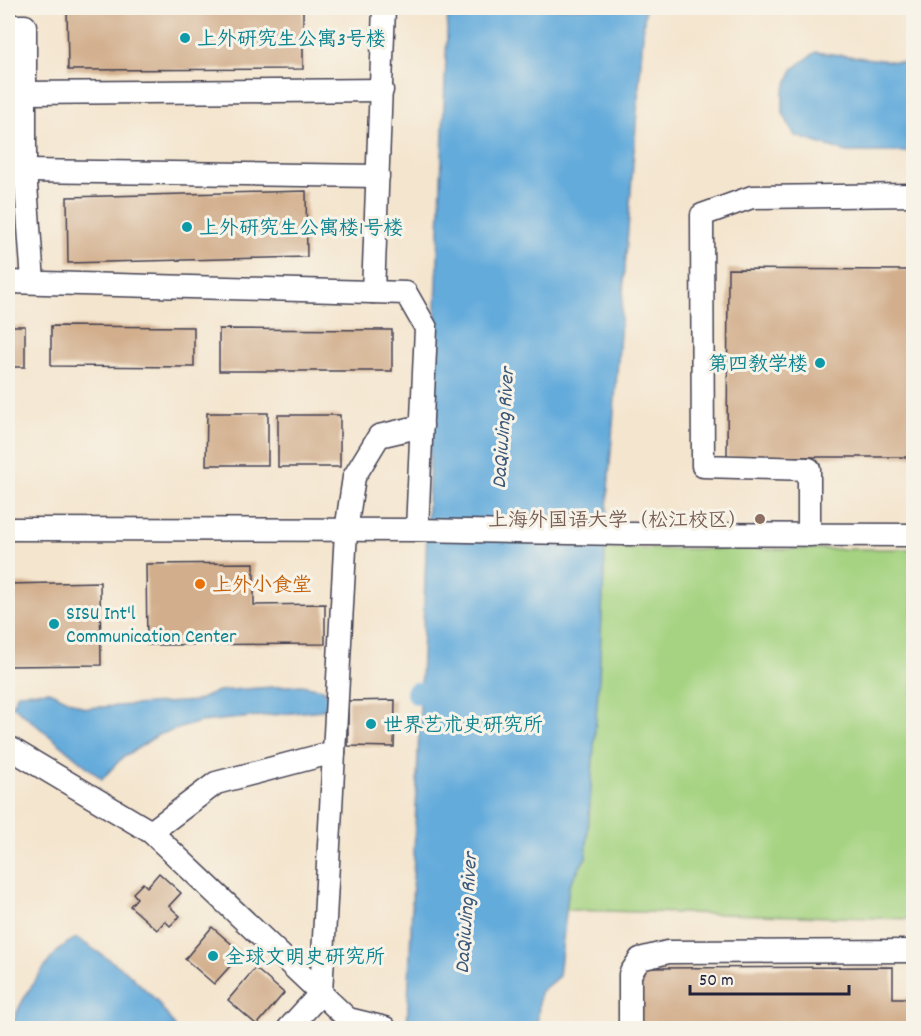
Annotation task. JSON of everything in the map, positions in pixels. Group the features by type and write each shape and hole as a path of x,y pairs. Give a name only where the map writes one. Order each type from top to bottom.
{"street":[{"path":"373,292 384,8"},
{"path":"8,26 25,26 25,171 33,282"},
{"path":"25,93 381,90"},
{"path":"25,171 378,176"},
{"path":"809,535 809,469 703,466 702,215 752,197 914,195"},
{"path":"8,282 406,293 426,328 417,530"},
{"path":"289,1029 321,993 346,531 354,477 379,436 422,426"},
{"path":"8,530 417,530 623,534 914,535"},
{"path":"8,747 151,832 348,1019 385,1029"},
{"path":"151,832 216,783 334,752"},
{"path":"630,1029 630,974 640,959 668,952 914,951"}],"green space":[{"path":"605,549 913,549 913,919 566,910 569,885 586,857"}],"water":[{"name":"DaQiuJing River","path":"448,8 645,8 608,490 599,677 586,857 569,885 559,976 540,992 537,1028 407,1028"},
{"path":"816,52 913,64 913,152 847,152 795,136 783,113 783,93 793,69"},
{"path":"301,685 323,689 331,698 323,710 200,722 158,735 121,759 102,779 12,705 18,693 49,691 85,708 196,701 218,691"},
{"path":"77,938 126,971 157,1001 176,1028 12,1028 25,996 42,971 58,951"}],"building":[{"name":"上外研究生公寓3号楼","path":"67,8 303,8 303,69 68,70"},
{"name":"上外研究生公寓楼1号楼","path":"306,191 307,257 68,263 67,197"},
{"name":"第四教学楼","path":"728,269 914,270 914,457 727,457"},
{"path":"8,326 25,326 25,367 8,367"},
{"path":"51,326 194,327 194,367 51,366"},
{"path":"219,329 392,330 392,371 219,371"},
{"path":"207,413 268,413 268,465 206,465"},
{"path":"278,415 340,415 340,467 278,467"},
{"name":"上外小食堂","path":"254,563 254,605 325,604 325,644 147,645 146,564"},
{"name":"SISU Int'l Communication Center","path":"100,582 101,665 8,666 8,584"},
{"name":"世界艺术史研究所","path":"395,700 394,747 348,746 348,701"},
{"path":"159,873 181,893 169,906 180,916 170,926 165,921 157,930 130,906 137,898 133,893 143,883 147,887"},
{"name":"全球文明史研究所","path":"212,927 242,953 214,984 185,959"},
{"path":"893,967 893,998 914,998 914,1028 637,1028 637,968"},
{"path":"255,968 284,993 257,1025 228,1000"}],"place":[{"name":"上外研究生公寓3号楼","path":"185,38"},
{"name":"上外研究生公寓楼1号楼","path":"187,227"},
{"name":"第四教学楼","path":"820,363"},
{"name":"上海外国语大学（松江校区）","path":"760,519"},
{"name":"上外小食堂","path":"200,584"},
{"name":"SISU Int'l Communication Center","path":"54,624"},
{"name":"世界艺术史研究所","path":"371,724"},
{"name":"全球文明史研究所","path":"213,956"}]}
